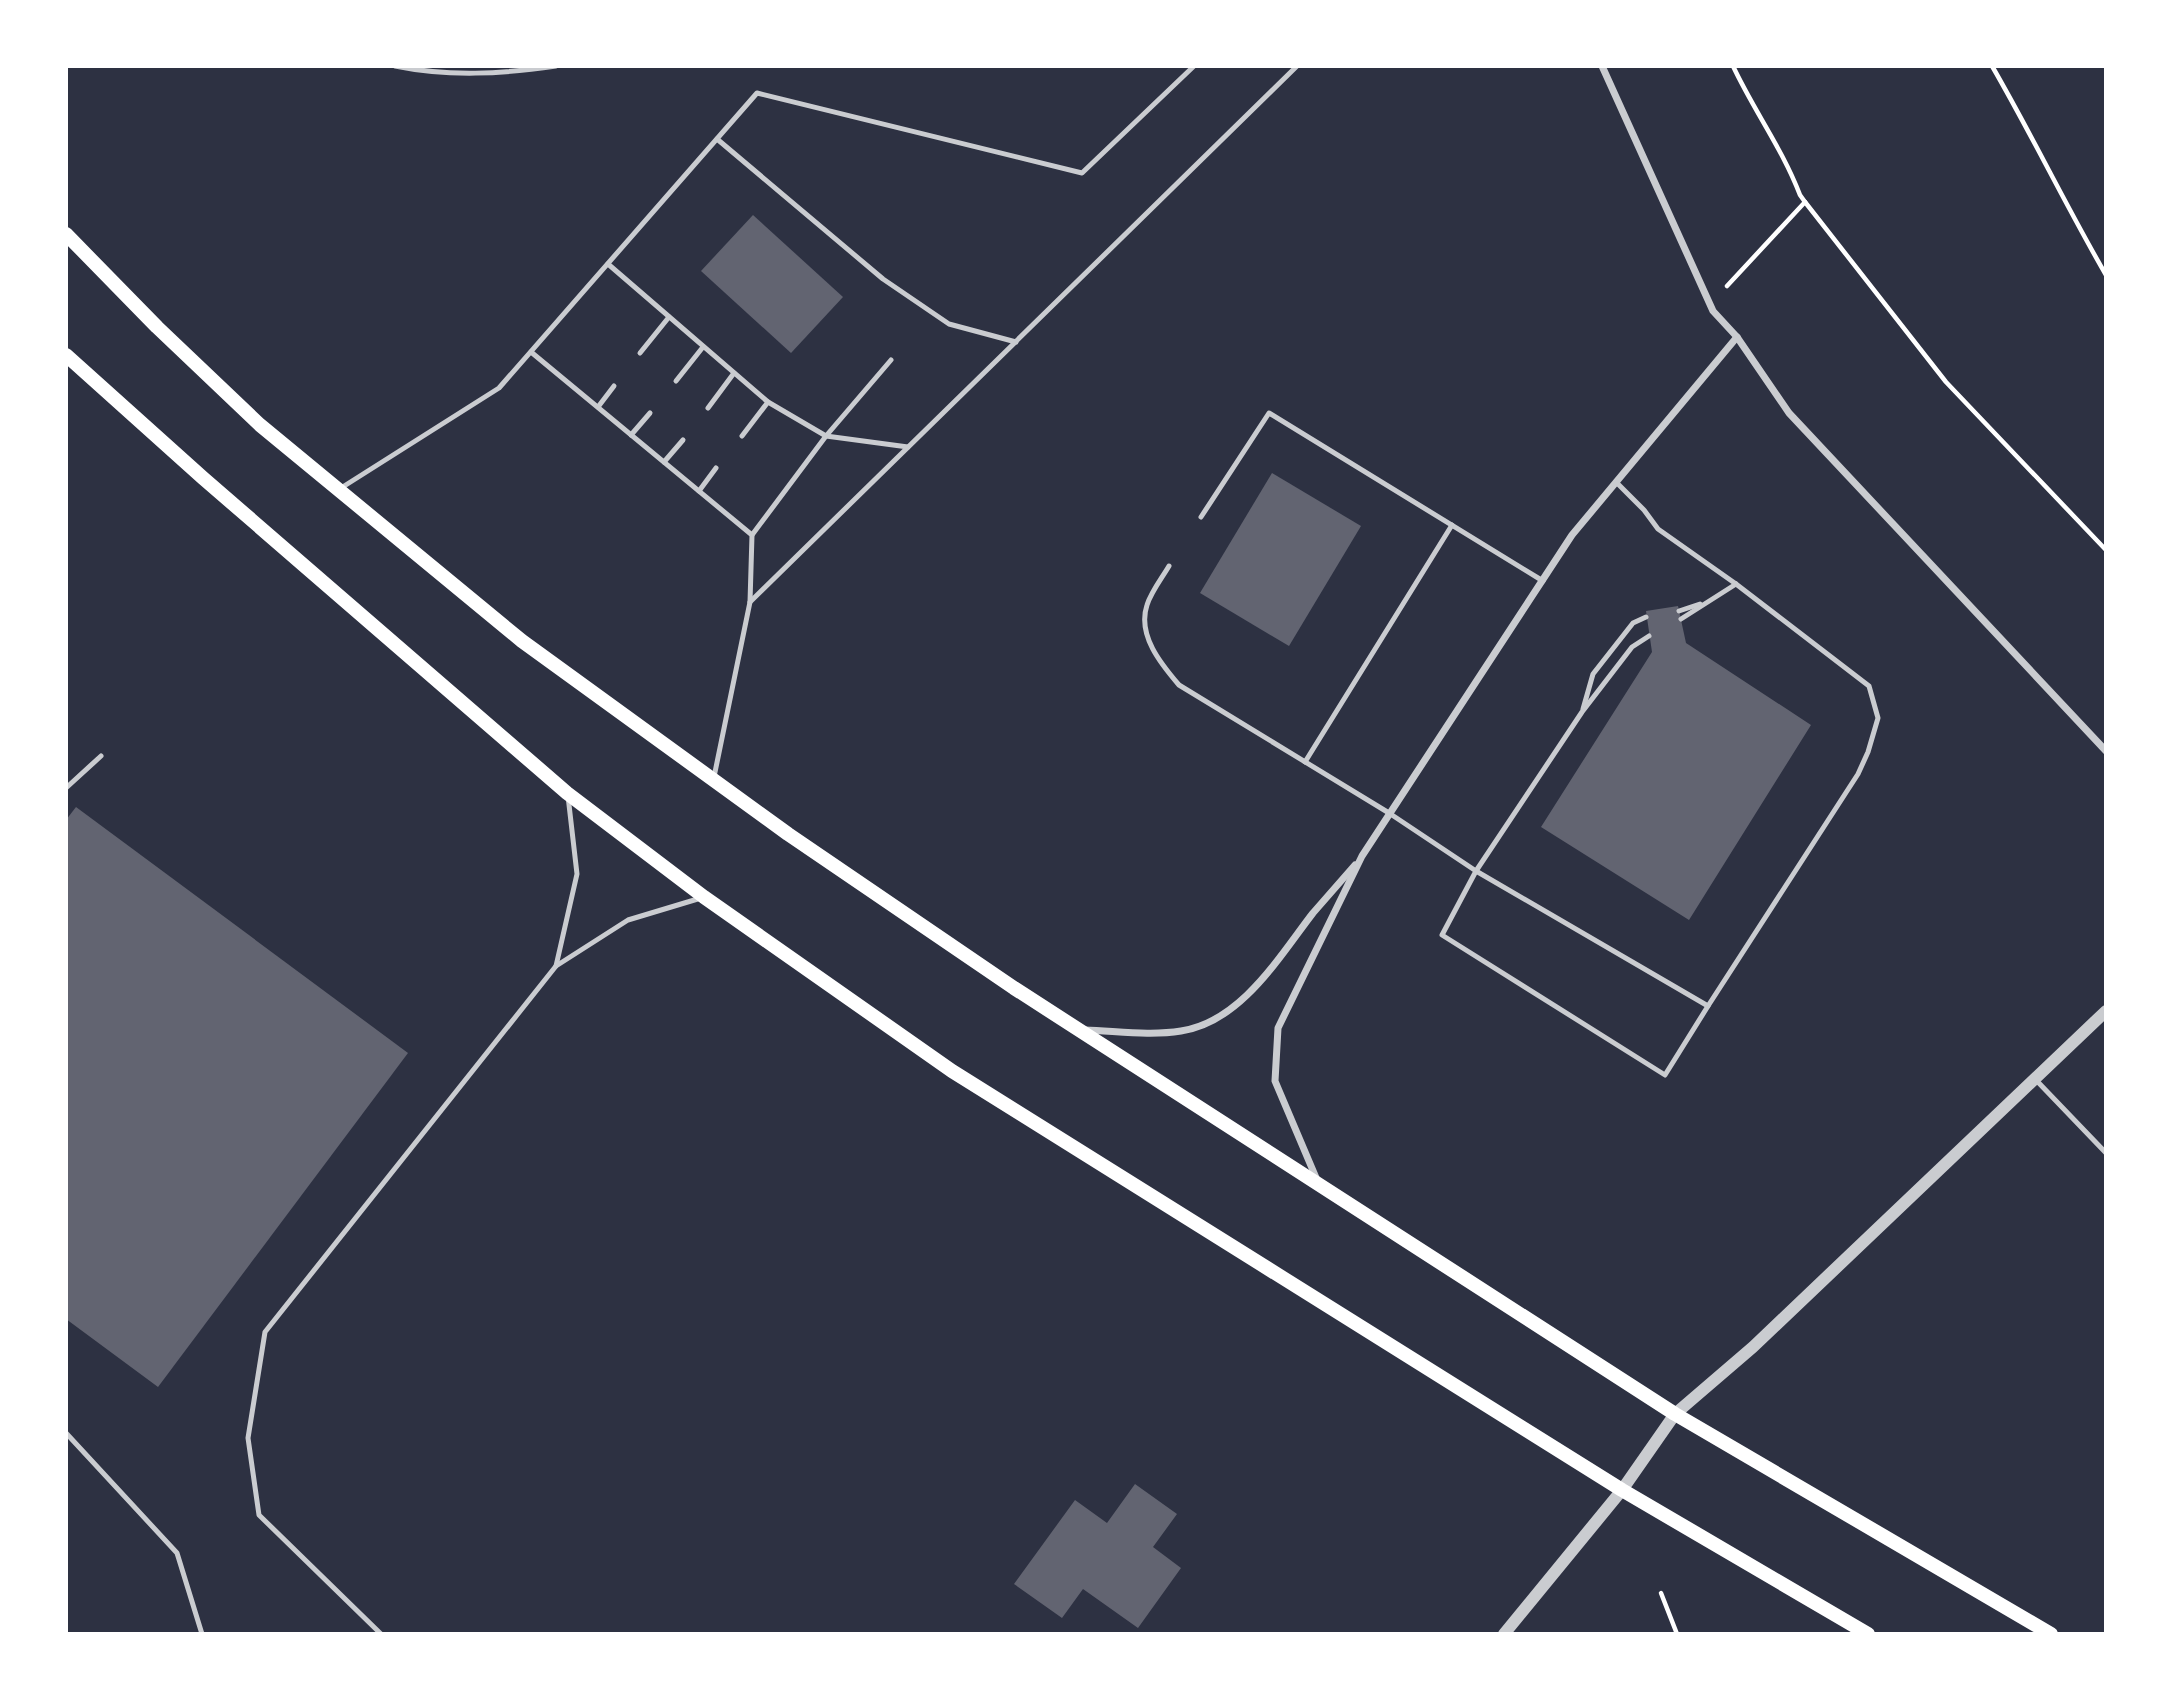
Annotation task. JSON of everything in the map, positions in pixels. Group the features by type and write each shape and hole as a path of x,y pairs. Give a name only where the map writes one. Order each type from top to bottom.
{"main road":[{"path":"66,234 157,327 250,416 338,490 522,641 788,834 1079,1031 1675,1414 2051,1633"},
{"path":"66,355 213,487 567,793 704,897 952,1071 1622,1490 1868,1633"}],"street":[{"path":"1602,66 1713,311 1737,337 1789,413 2105,751"},
{"path":"1079,1031 1180,1031 1200,1027 1221,1016 1243,998 1362,856 1572,535 1737,337"},
{"path":"1318,1184 1275,1081 1278,1028 1362,856"},
{"path":"1504,1633 1622,1490 1675,1414 1753,1346 2105,1011"}],"lane":[{"path":"395,66 424,72 503,74 556,66"},
{"path":"338,490 499,388 757,93 1082,173 1194,66"},
{"path":"750,602 1297,66"},
{"path":"717,139 883,279 948,324 1016,342"},
{"path":"608,264 768,402 826,436 908,447"},
{"path":"640,353 669,317"},
{"path":"676,381 704,346"},
{"path":"531,352 752,535"},
{"path":"713,780 750,602 752,535 826,436 891,360"},
{"path":"708,408 734,373"},
{"path":"598,407 614,386"},
{"path":"741,436 768,402"},
{"path":"631,435 650,413"},
{"path":"1201,517 1269,413 1543,581"},
{"path":"664,462 683,440"},
{"path":"699,491 716,468"},
{"path":"1616,482 1644,510 1658,529 1736,584 1869,686 1878,718 1858,774 1665,1074 1442,935 1476,871 1582,712 1632,647 1650,636"},
{"path":"1306,762 1452,525"},
{"path":"1169,566 1147,605 1144,623 1152,648 1179,685 1390,813 1476,871 1708,1006"},
{"path":"1681,619 1736,584"},
{"path":"1679,611 1709,600"},
{"path":"1582,712 1593,674 1633,623 1646,617"},
{"path":"66,788 101,756"},
{"path":"556,966 577,874 567,793"},
{"path":"381,1633 259,1515 248,1438 265,1332 556,966 628,920 704,897"},
{"path":"2034,1079 2105,1153"},
{"path":"66,1433 177,1553 202,1633"}],"path":[{"path":"1733,66 1749,101 1776,142 1805,202 1946,382 2105,550"},
{"path":"1992,66 2105,275"},
{"path":"1710,304 1805,202"},
{"path":"1661,1593 1677,1633"}],"building":[{"path":"753,215 843,297 791,353 701,271"},
{"path":"1272,473 1361,526 1289,646 1200,593"},
{"path":"1678,606 1686,643 1811,725 1689,920 1541,827 1652,652 1646,611"},
{"path":"76,807 408,1053 158,1387 66,1319 66,820"},
{"path":"1135,1484 1177,1514 1153,1547 1181,1568 1138,1628 1083,1589 1062,1618 1014,1584 1075,1500 1107,1523"}]}
